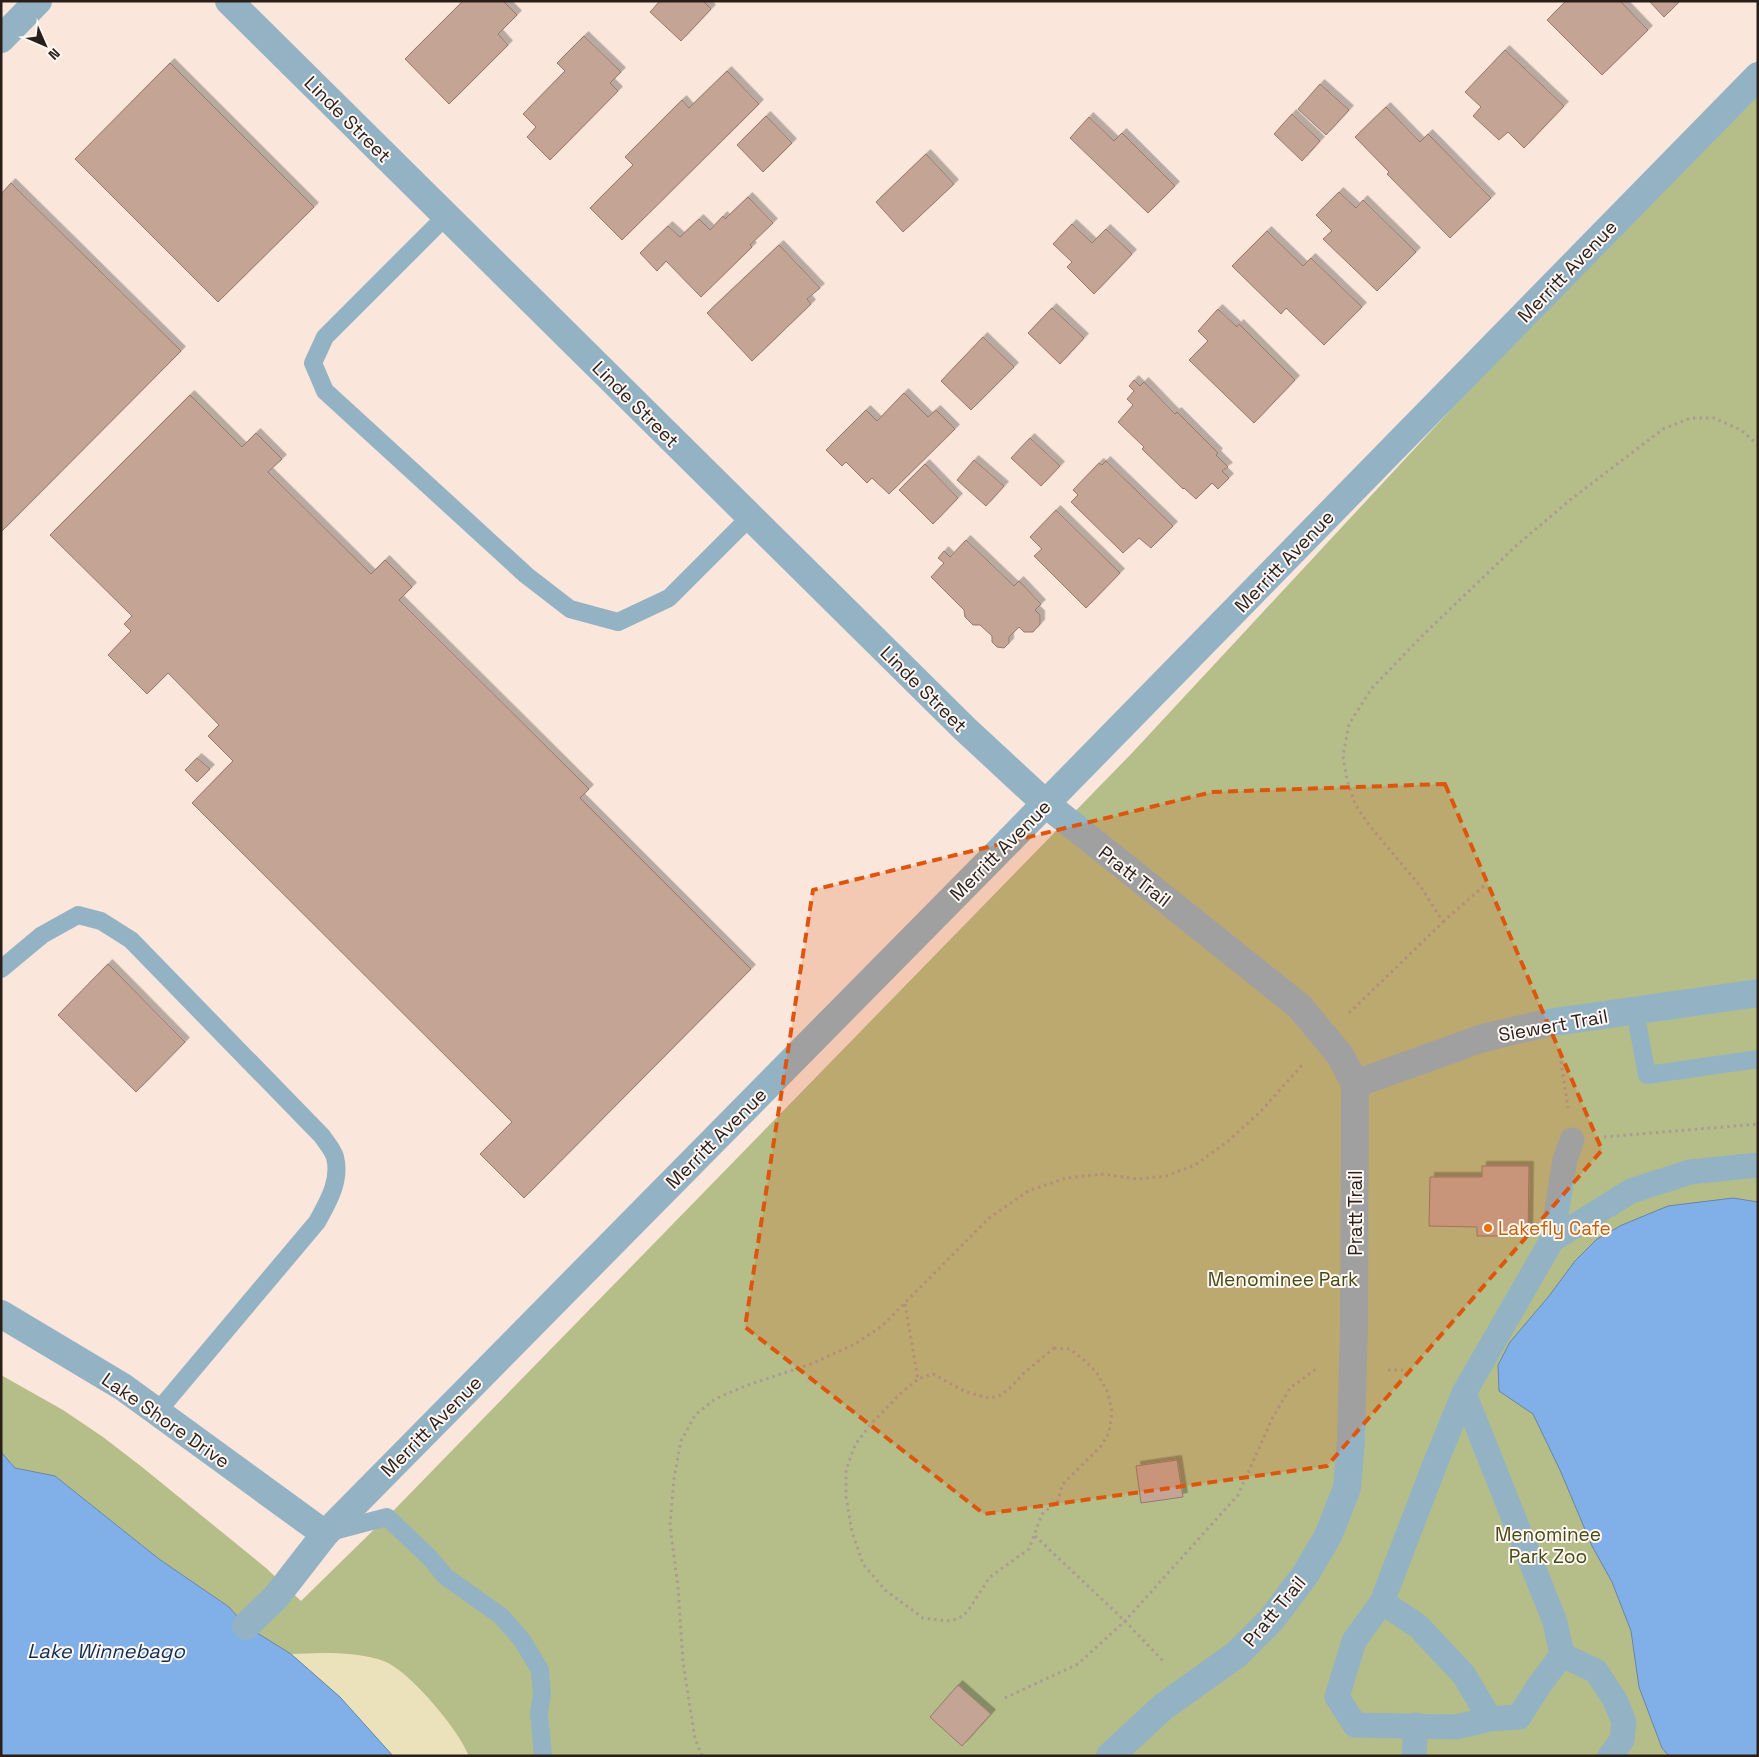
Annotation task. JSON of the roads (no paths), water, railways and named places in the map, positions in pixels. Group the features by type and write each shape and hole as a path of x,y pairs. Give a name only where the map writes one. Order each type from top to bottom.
{"street":[{"path":"1,39 38,1"},
{"name":"Linde Street","path":"229,1 965,729 1046,804"},
{"name":"Merritt Avenue","path":"246,1626 276,1597 325,1534 1046,804 1758,76"},
{"name":"Pratt Trail","path":"1046,804 1264,976 1299,1006 1327,1037 1340,1055 1355,1084 1353,1370 1351,1439 1347,1488 1328,1536 1305,1575 1271,1620 1237,1654 1163,1707 1110,1756"},
{"name":"Siewert Trail","path":"1355,1084 1483,1038 1555,1022 1758,993"},
{"path":"1464,1393 1555,1622 1562,1655 1540,1684 1519,1718 1490,1719 1456,1727 1355,1725 1338,1697 1354,1641 1382,1602 1434,1464 1464,1393 1552,1240 1565,1159 1572,1140"},
{"path":"1552,1240 1631,1192 1690,1172 1758,1165"},
{"name":"Lake Shore Drive","path":"1,1314 123,1387 325,1534"},
{"path":"1382,1602 1418,1626 1464,1675 1490,1719"},
{"path":"1562,1655 1596,1671 1615,1700 1624,1722 1622,1740 1610,1756"},
{"path":"1414,1756 1416,1725"}],"lane":[{"path":"446,216 325,337 313,364 325,391 526,575 570,609 618,622 669,598 750,517"},
{"path":"1,969 42,934 78,915 101,921 131,940 322,1136 335,1156 336,1176 332,1197 317,1222 158,1411"},
{"path":"1635,1011 1647,1075 1758,1059"},
{"path":"325,1534 387,1517 430,1558 446,1577 501,1616 522,1640 540,1670 542,1694 539,1714 544,1756"}],"water":[{"path":"1733,1198 1758,1202 1758,1756 1669,1756 1662,1748 1639,1687 1631,1631 1612,1582 1592,1546 1560,1470 1533,1414 1499,1391 1498,1365 1510,1342 1549,1296 1575,1261 1597,1239 1622,1225 1668,1206"},
{"name":"Lake Winnebago","path":"1,1452 15,1468 55,1476 159,1559 229,1607 246,1626 291,1654 340,1697 393,1756 1,1756"}],"place":[{"name":"Lakefly Cafe","path":"1488,1228"}],"park label":[{"name":"Menominee Park","path":"1283,1279"},
{"name":"Menominee Park Zoo","path":"1548,1545"}]}
